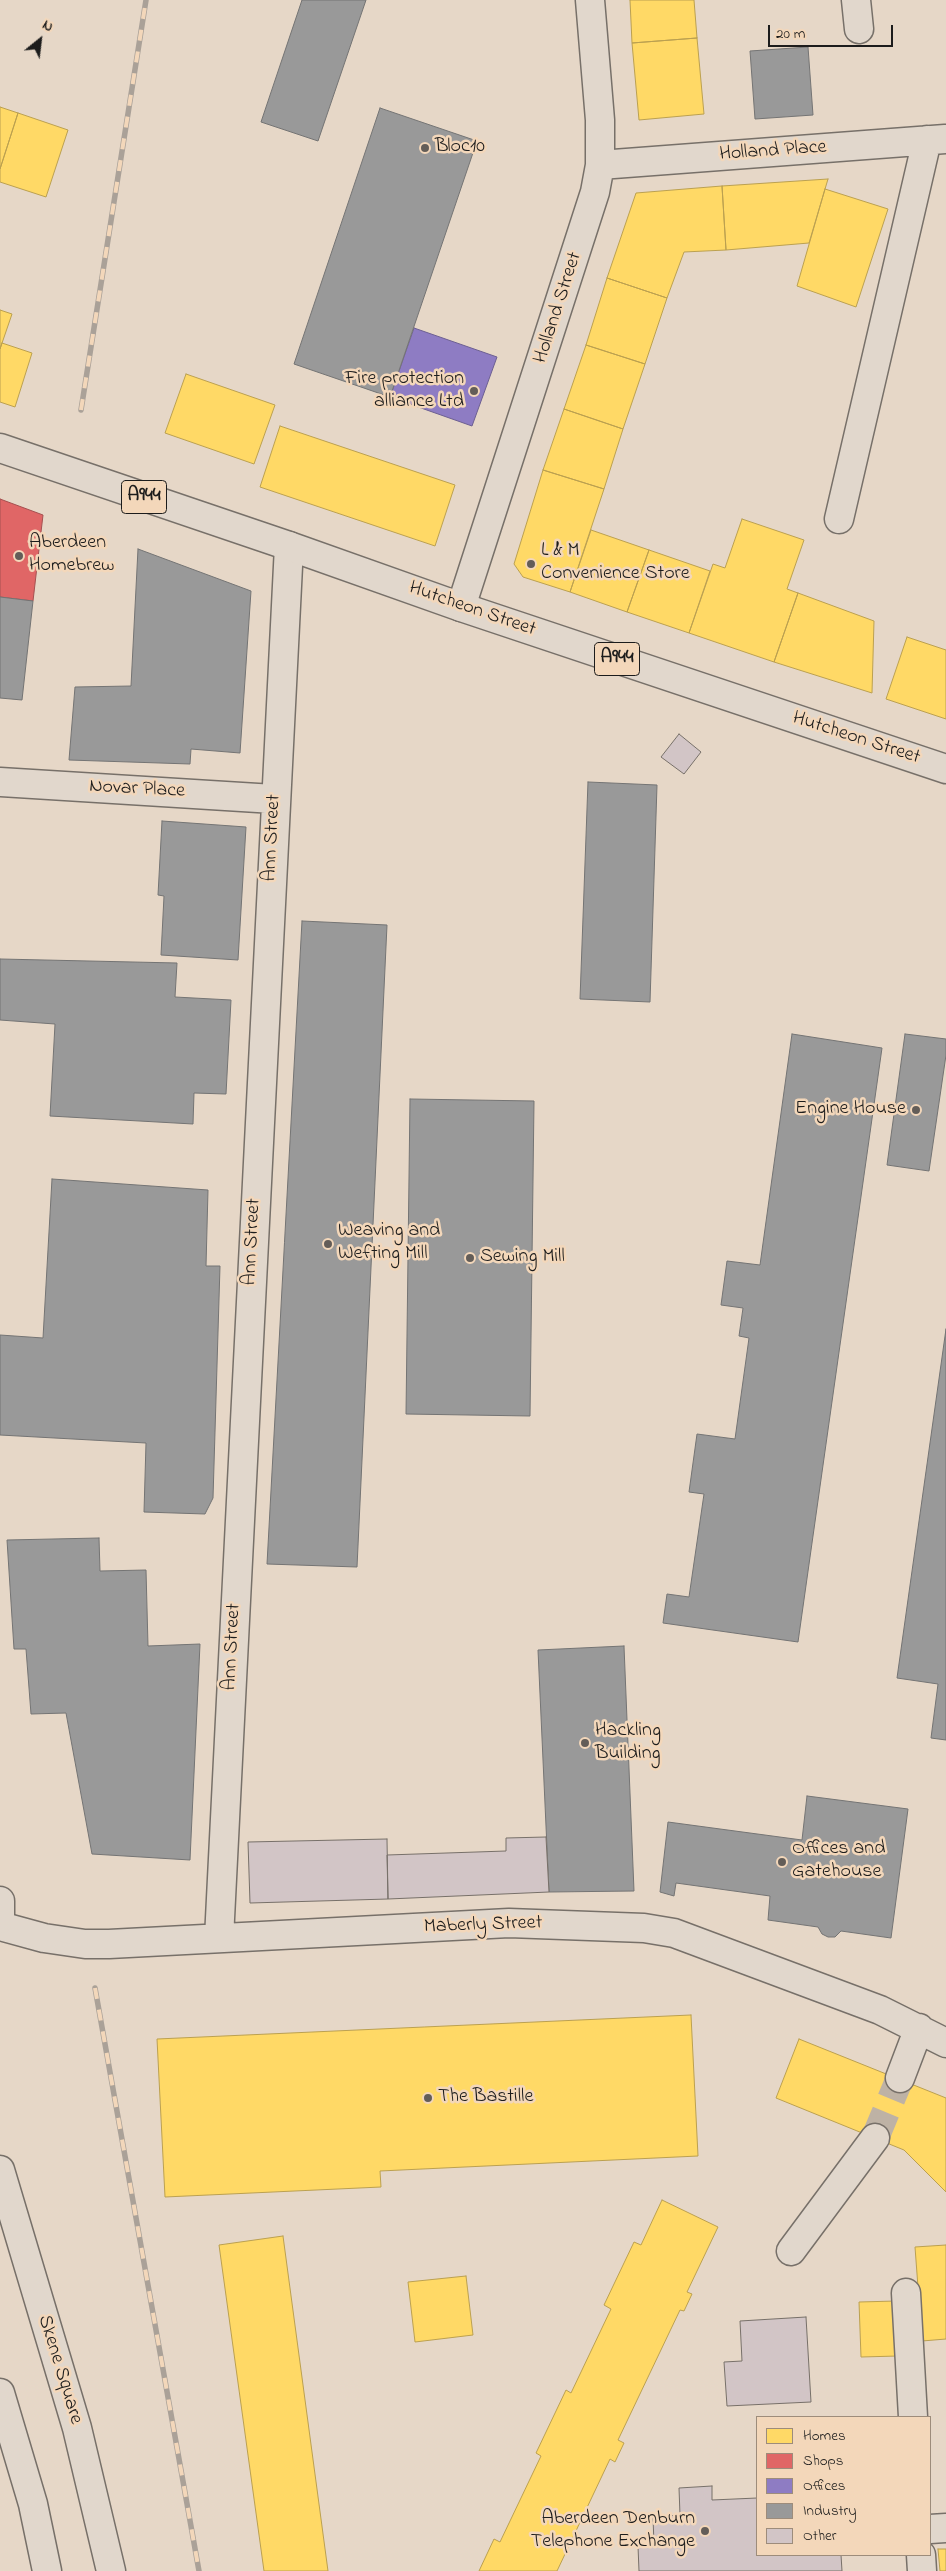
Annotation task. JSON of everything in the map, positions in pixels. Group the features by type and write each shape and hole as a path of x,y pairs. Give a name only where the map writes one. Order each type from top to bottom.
{"street":[{"name":"Holland Street","path":"461,607 587,222 600,164 600,120 590,0"},
{"path":"856,0 859,29"},
{"name":"Holland Place","path":"600,164 936,140"},
{"path":"839,519 936,140"},
{"name":"Hutcheon Street","path":"0,448 289,546 461,607 946,769"},
{"name":"Ann Street","path":"218,1938 274,799 289,546"},
{"name":"Novar Place","path":"0,782 274,799"},
{"path":"0,1901 0,1919"},
{"name":"Maberly Street","path":"0,1926 44,1938 85,1944 509,1923 644,1928 674,1933 880,2010 946,2043"},
{"path":"900,2078 919,2028"},
{"path":"791,2251 875,2138"},
{"name":"Skene Square","path":"0,2170 77,2428 111,2571"},
{"path":"906,2293 913,2416"},
{"path":"0,2393 33,2504 47,2571"},
{"path":"931,2529 946,2528"},
{"path":"921,2556 922,2571"}],"building: Homes":[{"path":"630,0 694,0 697,38 632,43"},
{"path":"697,38 704,114 639,120 632,43"},
{"path":"0,107 18,113 0,169"},
{"path":"18,113 68,130 46,197 0,182 0,169"},
{"path":"828,179 809,243 726,250 722,186"},
{"path":"722,186 726,250 684,252 667,298 607,278 636,193"},
{"path":"825,189 888,209 856,307 797,286"},
{"path":"607,278 667,298 645,364 586,345"},
{"path":"0,310 12,314 0,349"},
{"path":"2,343 32,353 15,407 0,402 0,349"},
{"path":"586,345 645,364 623,429 564,409"},
{"path":"186,374 275,405 254,464 165,433"},
{"path":"564,409 623,429 604,489 543,470"},
{"path":"280,426 455,485 435,546 260,487"},
{"path":"543,470 604,489 570,592 523,577 514,564"},
{"path":"742,519 804,540 787,589 798,593 774,662 689,633 713,564 725,568"},
{"path":"591,530 649,550 627,612 570,592"},
{"path":"649,550 710,571 689,633 627,612"},
{"path":"798,593 874,621 872,693 774,662"},
{"path":"907,637 946,650 946,719 886,699"},
{"name":"The Bastille","path":"691,2015 698,2156 380,2171 381,2187 165,2197 157,2039"},
{"path":"799,2039 946,2098 946,2192 904,2150 776,2098"},
{"path":"662,2200 718,2227 687,2292 692,2294 684,2311 680,2310 618,2440 624,2443 615,2462 610,2459 557,2571 479,2571 494,2539 500,2542 541,2456 536,2453 566,2390 571,2393 611,2309 604,2305 634,2242 641,2245"},
{"path":"283,2236 328,2571 264,2571 219,2245"},
{"path":"946,2245 946,2339 922,2341 915,2247"},
{"path":"466,2276 473,2335 415,2342 408,2282"},
{"path":"896,2301 898,2356 861,2357 859,2302"},
{"path":"938,2549 946,2549 946,2571 940,2571"}],"building: Shops":[{"name":"Aberdeen Homebrew","path":"0,499 43,515 33,601 0,597"}],"building: Offices":[{"path":"414,328 497,357 472,426 390,397"}],"building: Industry":[{"path":"302,0 366,0 318,141 261,122"},
{"path":"808,47 813,115 755,119 750,51"},
{"path":"380,108 477,141 390,397 294,364"},
{"path":"138,549 251,591 240,753 191,749 190,764 69,760 75,687 131,686"},
{"path":"0,597 33,601 22,700 0,698"},
{"path":"588,782 657,785 650,1002 580,999"},
{"path":"162,821 246,827 238,960 161,955 164,896 158,895"},
{"name":"Weaving and Wefting Mill","path":"302,921 387,925 357,1567 267,1564"},
{"path":"0,959 177,963 175,997 231,1000 226,1094 194,1093 193,1124 50,1116 55,1024 0,1020"},
{"path":"792,1034 882,1048 798,1642 663,1623 667,1594 689,1597 704,1494 689,1492 697,1434 735,1439 749,1338 739,1336 743,1308 721,1305 727,1261 760,1265"},
{"name":"Engine House","path":"905,1034 946,1039 946,1055 929,1171 887,1165"},
{"name":"Sewing Mill","path":"410,1099 534,1101 530,1416 406,1414"},
{"path":"52,1179 208,1190 206,1266 220,1266 213,1498 205,1514 144,1512 146,1443 0,1435 0,1335 43,1338"},
{"path":"946,1329 946,1740 931,1738 938,1684 897,1678"},
{"path":"99,1538 100,1571 146,1570 148,1646 200,1644 190,1860 92,1854 66,1713 31,1714 26,1649 14,1649 7,1540"},
{"name":"Hackling Building","path":"624,1646 634,1891 549,1892 538,1650"},
{"name":"Offices and Gatehouse","path":"807,1796 908,1809 891,1938 841,1931 835,1937 828,1937 822,1934 818,1927 768,1920 770,1896 676,1883 674,1896 660,1892 668,1822 802,1840"}],"building: Other":[{"path":"679,734 701,752 684,774 661,757"},
{"path":"546,1837 549,1892 388,1899 387,1855 506,1851 506,1838"},
{"path":"387,1839 388,1899 250,1903 248,1842"},
{"path":"806,2317 811,2402 727,2406 724,2362 742,2361 740,2321"},
{"name":"Aberdeen Denburn Telephone Exchange","path":"712,2486 712,2500 756,2498 756,2556 841,2556 842,2571 639,2571 638,2546 654,2545 653,2517 680,2515 679,2488"}],"tunnel":[{"path":"875,2138 900,2078"}],"railway":[{"path":"81,410 146,0"},
{"path":"95,1988 199,2571"}],"place":[{"name":"Bloc10","path":"425,148"},
{"name":"Fire protection alliance Ltd","path":"474,391"},
{"name":"Aberdeen Homebrew","path":"19,556"},
{"name":"L & M Convenience Store","path":"531,564"},
{"name":"Engine House","path":"916,1110"},
{"name":"Weaving and Wefting Mill","path":"328,1244"},
{"name":"Sewing Mill","path":"470,1258"},
{"name":"Hackling Building","path":"585,1743"},
{"name":"Offices and Gatehouse","path":"782,1862"},
{"name":"The Bastille","path":"428,2098"},
{"name":"Aberdeen Denburn Telephone Exchange","path":"705,2531"}]}
